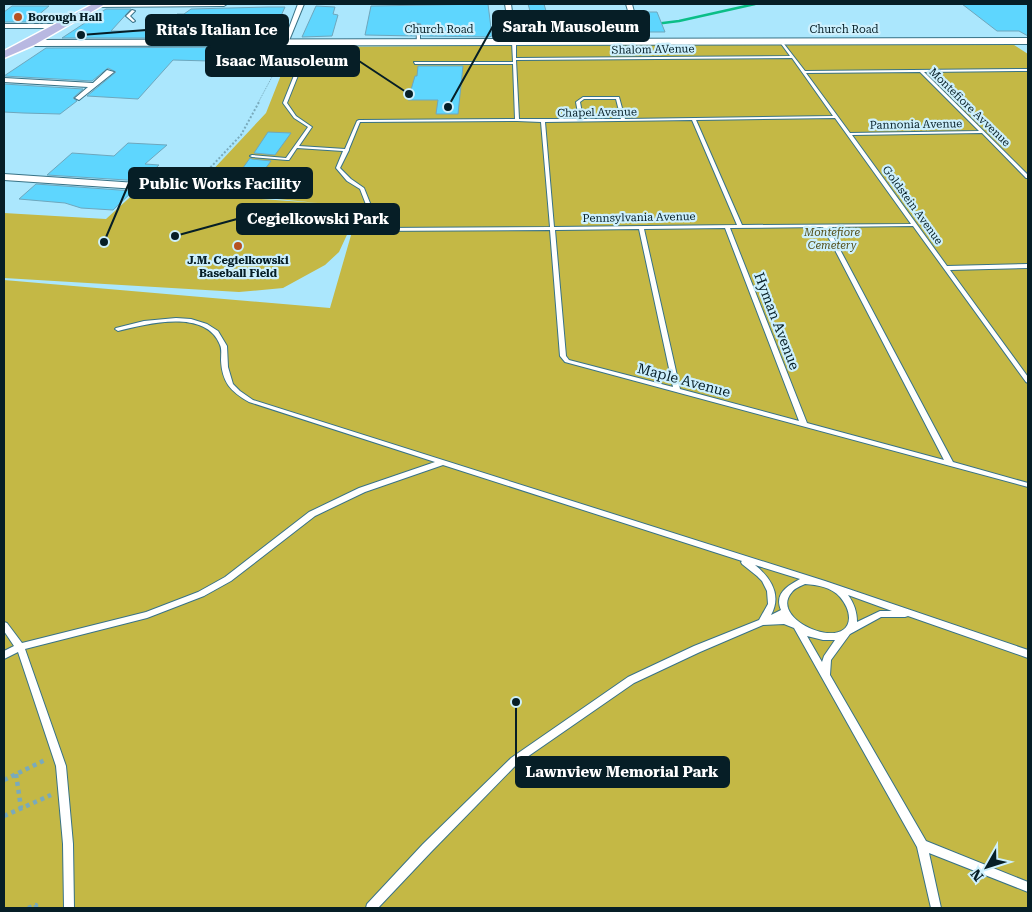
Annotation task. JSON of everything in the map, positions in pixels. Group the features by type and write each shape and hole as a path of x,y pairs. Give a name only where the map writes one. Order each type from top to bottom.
{"main road":[{"path":"4,56 98,5"},
{"path":"4,61 24,50 30,43"}],"street":[{"path":"98,5 135,8 224,4"},
{"path":"285,43 301,4"},
{"path":"508,4 514,42"},
{"path":"629,4 640,42"},
{"path":"4,26 60,26"},
{"name":"Church Road","path":"30,43 1028,41"},
{"path":"79,98 110,72"},
{"path":"4,80 95,85"},
{"path":"4,177 181,189"}],"lane":[{"path":"133,21 128,16 135,8"},
{"path":"411,25 418,25 419,42"},
{"name":"Goldstein Avenue","path":"781,41 1028,381"},
{"path":"252,156 287,159 310,127 295,117 285,103 309,42"},
{"path":"514,42 517,120"},
{"name":"Shalom AVenue","path":"414,63 792,57"},
{"path":"804,72 1028,70"},
{"name":"Montefiore Avvenue","path":"921,71 1028,177"},
{"path":"580,121 578,102 583,98 618,98 623,120"},
{"name":"Chapel Avenue","path":"347,150 359,121 580,121 836,117"},
{"path":"693,119 740,226"},
{"name":"Maple Avenue","path":"543,121 563,356 567,361 1028,485"},
{"name":"Pannonia Avenue","path":"848,134 983,132"},
{"path":"297,147 347,150 338,168 349,180 362,188 378,230"},
{"name":"Pennsylvania Avenue","path":"364,230 915,225"},
{"name":"Hyman Avenue","path":"727,226 804,425"},
{"path":"824,226 950,464"},
{"path":"641,227 677,391"},
{"path":"947,268 1028,266"},
{"path":"118,328 140,322 169,319 192,321 213,329 223,344 226,379 235,392 250,401 828,585 843,595 852,607 852,624 827,659 825,676"},
{"path":"4,655 20,647 148,614 201,594 228,578 312,514 362,490 440,462"},
{"path":"732,555 754,567 769,587 772,604 762,622"},
{"path":"936,908 922,845 797,626 786,612 784,598 787,590 794,584 804,581 816,581 1028,654"},
{"path":"371,908 426,848 514,761 631,680 697,649 786,612"},
{"path":"762,622 784,622 819,637 830,637 845,632 880,614 913,614"},
{"path":"4,625 20,647 61,766 68,844 69,908"},
{"path":"922,845 1028,887"}],"path":[{"path":"181,189 195,184 241,135 273,76 285,43"},
{"path":"4,780 57,755"},
{"path":"16,774 21,808"},
{"path":"4,816 63,790"},
{"path":"28,908 36,905 36,908"}],"green space":[{"name":"Montefiore Cemetery","path":"1011,43 1028,54 1028,908 4,908 4,280 330,308 358,211 339,252 325,265 283,288 239,292 4,278 4,213 106,219 138,190 318,203 193,191 266,113 292,47"}],"building":[{"path":"488,4 492,36 489,37 422,36 421,24 410,22 408,26 414,28 415,36 365,35 371,6"},
{"path":"528,4 544,4 548,18 554,18 559,35 533,36 528,18 532,18"},
{"path":"962,4 1028,4 1028,36 1019,31 997,31"},
{"path":"12,6 49,6 30,22 4,22 4,12"},
{"path":"316,6 335,7 333,14 338,15 332,36 302,37"},
{"path":"285,7 271,38 62,38 106,9 131,9 111,31 165,31 177,14 184,14 191,9"},
{"path":"636,12 657,12 665,32 641,32"},
{"path":"266,47 259,60 245,62 173,60 138,99 87,96 116,72 108,68 92,81 4,76 46,48"},
{"path":"418,66 463,66 458,114 436,114 438,100 408,100 415,76 417,76"},
{"path":"4,84 83,89 73,98 77,101 60,114 4,112"},
{"path":"268,132 291,133 275,155 254,153"},
{"path":"128,143 167,145 145,164 159,165 142,181 47,175 72,153 114,156"},
{"path":"250,158 271,161 262,173 240,172"},
{"path":"36,184 133,191 113,210 81,208 65,203 19,199"}],"waterway":[{"path":"655,24 679,21 755,4"}],"place":[{"name":"Borough Hall","path":"18,17"},
{"name":"Rita's Italian Ice","path":"81,35"},
{"name":"Isaac Mausoleum","path":"409,94"},
{"name":"Sarah Mausoleum","path":"448,107"},
{"name":"Cegielkowski Park","path":"175,236"},
{"name":"Public Works Facility","path":"104,242"},
{"name":"J.M. Cegielkowski Baseball Field","path":"238,246"},
{"name":"Lawnview Memorial Park","path":"516,702"}]}
